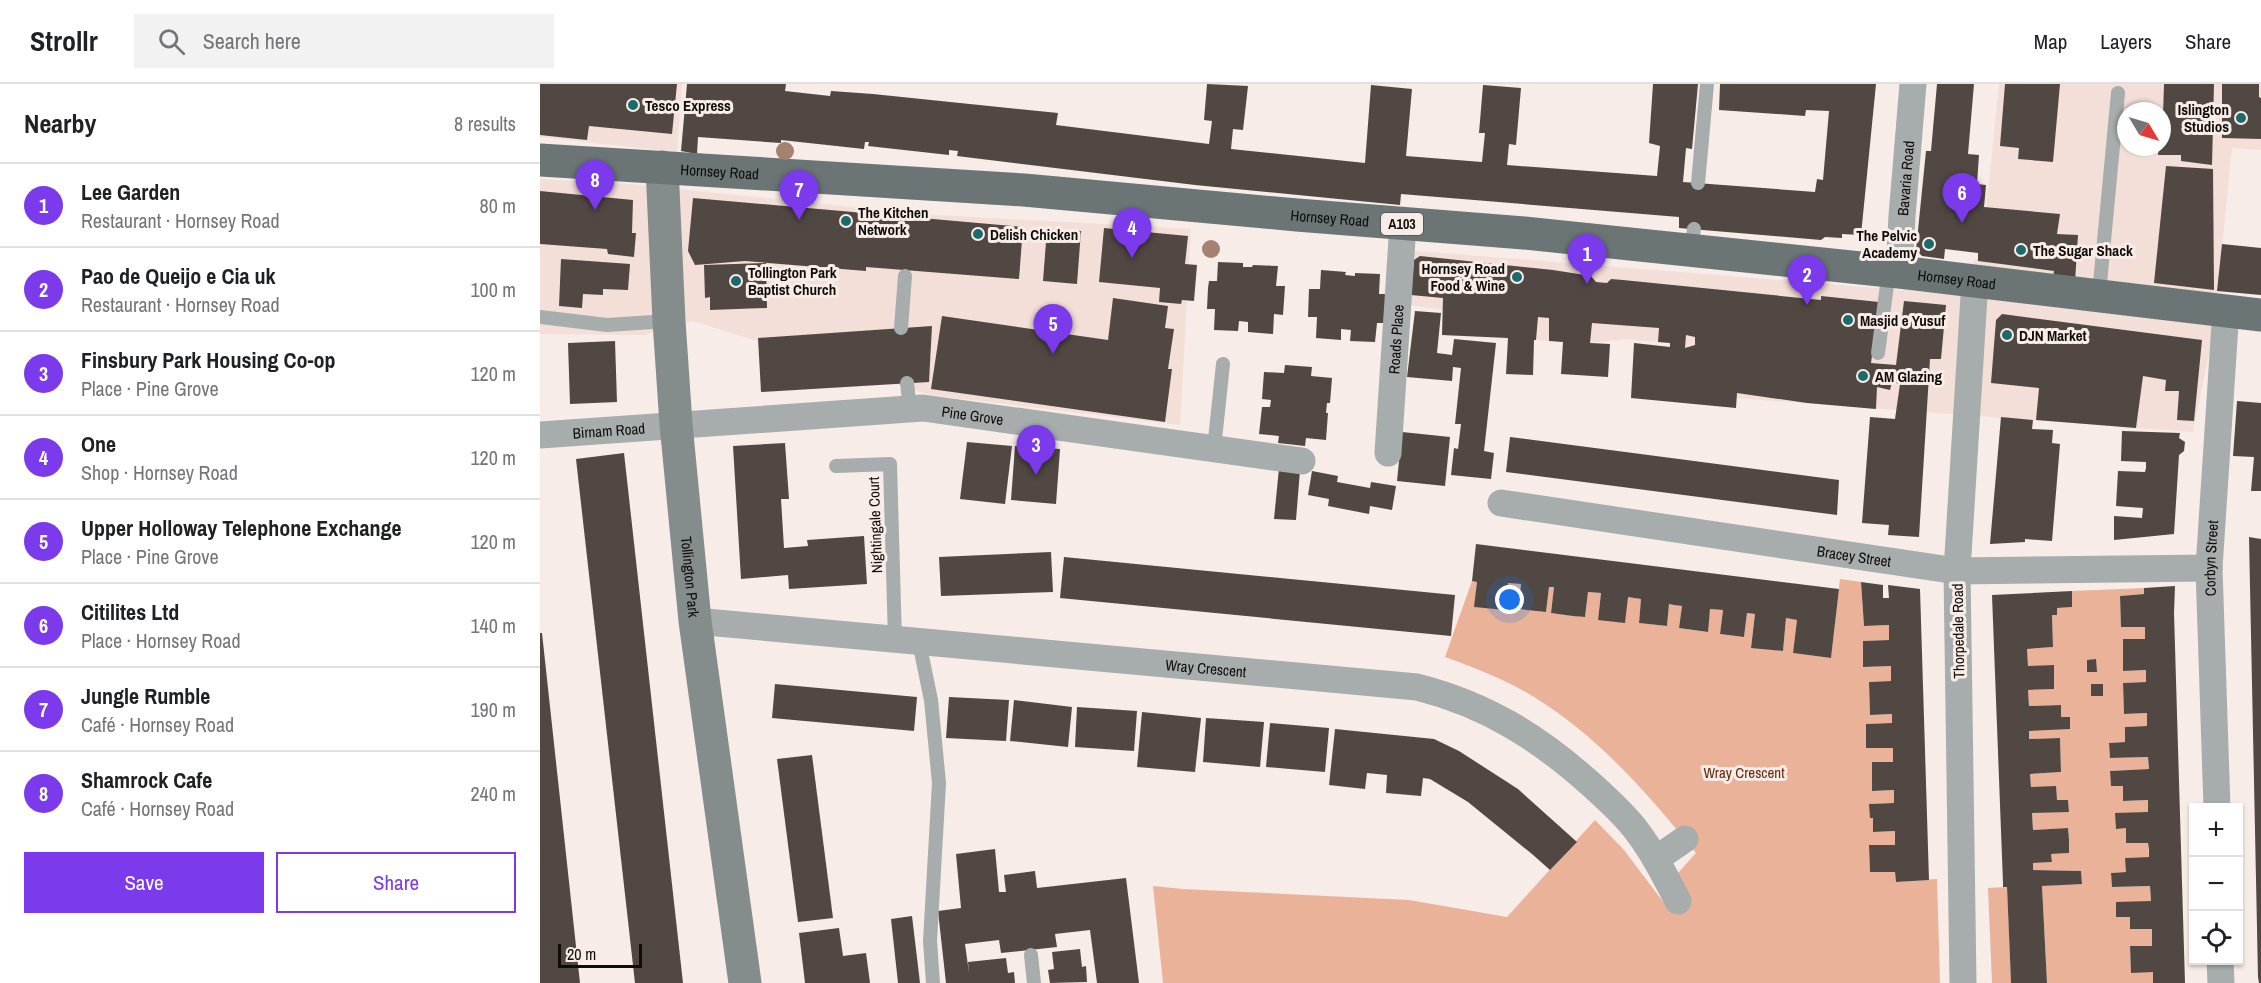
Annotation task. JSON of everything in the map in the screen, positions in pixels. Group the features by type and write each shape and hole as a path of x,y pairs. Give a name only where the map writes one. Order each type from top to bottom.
{"main road":[{"name":"Hornsey Road","path":"540,160 1024,190 1524,233 1692,240 1894,271 2261,315"}],"street":[{"name":"Bavaria Road","path":"1894,271 1902,216 1913,84"},
{"name":"Tollington Park","path":"662,167 676,424 695,621 745,983"},
{"name":"Roads Place","path":"1388,453 1403,224"},
{"name":"Thorpedale Road","path":"1963,983 1957,571 1974,280"},
{"name":"Corbyn Street","path":"2217,803 2209,568 2226,309"},
{"name":"Pine Grove","path":"676,424 908,396 935,409 1302,461"},
{"name":"Birnam Road","path":"540,435 676,424"},
{"name":"Bracey Street","path":"1501,503 1957,571 2209,568"},
{"name":"Wray Crescent","path":"695,621 1417,687 1449,695 1481,708 1513,725 1562,758 1608,800 1635,829 1656,859 1678,901"},
{"path":"1656,859 1685,839"},
{"path":"2220,965 2221,983"}],"lane":[{"path":"1698,183 1707,84"},
{"path":"2099,294 2100,264 2118,93"},
{"path":"1878,353 1894,271"},
{"path":"902,328 905,276"},
{"path":"540,317 607,325 669,321"},
{"path":"1214,448 1223,364"},
{"name":"Nightingale Court","path":"836,465 890,464 907,641"},
{"path":"907,641 932,700 939,783 930,941 933,983"},
{"path":"1031,954 1034,983"}],"shaded area":[{"path":"540,84 682,84 677,152 540,137"},
{"path":"1999,84 2261,84 2261,150 2232,148 2214,329 2193,432 1666,393 1670,343 1627,339 1590,343 1442,335 1443,310 1403,304 1406,250 1940,293 1982,254"},
{"path":"540,179 631,184 920,214 1191,229 1180,425 930,395 693,321 645,335 540,334"}],"green space":[{"name":"Wray Crescent","path":"1840,579 1861,582 1864,626 1889,625 1889,640 1863,641 1863,667 1891,666 1891,681 1869,682 1870,715 1892,714 1892,723 1866,724 1866,748 1893,748 1893,762 1872,762 1872,791 1894,790 1894,803 1870,804 1870,818 1873,818 1873,832 1895,831 1895,845 1869,845 1870,872 1895,872 1896,882 1937,879 1940,983 1163,983 1153,886 1409,900 1507,917 1595,820 1624,850 1667,907 1678,873 1696,853 1641,788 1580,730 1534,697 1513,685 1445,657 1472,581 1477,582 1475,607 1505,609 1508,583 1521,584 1518,609 1546,612 1549,587 1554,587 1551,613 1585,617 1588,592 1601,593 1598,620 1628,597 1641,599 1639,623 1667,626 1669,604 1682,606 1679,628 1707,632 1710,609 1723,610 1720,634 1744,637 1747,613 1755,614 1751,647 1783,651 1786,618 1797,620 1793,653 1831,658"},
{"path":"2144,588 2144,594 2120,596 2121,627 2145,627 2145,639 2123,640 2123,671 2146,670 2146,682 2123,683 2124,714 2147,713 2147,726 2125,727 2125,742 2109,743 2110,758 2148,757 2149,769 2110,771 2111,786 2123,786 2123,801 2148,800 2148,812 2116,828 2126,828 2127,843 2148,843 2149,857 2126,858 2126,872 2111,873 2112,887 2150,886 2151,901 2116,917 2130,917 2130,929 2152,929 2152,946 2130,947 2131,972 2153,972 2153,983 2047,983 2042,886 2082,883 2081,871 2033,870 2033,863 2052,862 2051,854 2069,853 2068,828 2033,830 2032,813 2069,811 2068,800 2057,800 2031,787 2030,774 2061,772 2060,738 2029,739 2029,731 2061,717 2060,705 2029,706 2028,690 2054,689 2053,665 2028,666 2027,649 2053,647 2052,615 2057,614 2057,608 2072,607 2072,591"},
{"path":"2007,887 2011,983 1992,983 1988,888"}],"building":[{"path":"540,84 677,84 672,134 589,126 587,140 540,135"},
{"path":"687,84 786,84 785,91 830,96 831,91 873,94 1058,113 1056,125 1209,144 1212,121 1204,120 1207,84 1248,86 1243,130 1233,129 1231,149 1365,163 1371,85 1412,89 1406,156 1482,162 1485,133 1479,133 1483,85 1521,88 1516,145 1509,144 1507,165 1657,176 1660,146 1649,143 1653,84 1698,84 1692,149 1686,148 1683,182 1815,192 1817,179 1823,180 1829,111 1806,110 1805,116 1719,110 1720,84 1876,84 1861,235 1842,234 1842,238 1825,237 1821,240 1679,228 1679,217 1401,194 1400,205 1195,185 957,156 958,151 949,150 949,155 868,146 869,142 865,142 864,149 781,140 781,143 698,137 697,154 681,151"},
{"path":"1937,84 1974,84 1968,154 1979,155 1977,184 1986,185 1984,207 2060,214 2057,234 2078,235 2075,282 2053,278 2054,271 1978,261 1978,253 1945,249 1944,259 1922,256 1916,250 1926,151 1931,151"},
{"path":"2005,84 2060,84 2053,162 2018,159 2019,148 2000,146"},
{"path":"2164,84 2214,84 2212,165 2181,161 2181,155 2171,155 2171,102 2163,102"},
{"name":"Islington Studios","path":"2222,84 2259,84 2261,139 2222,138"},
{"path":"2166,166 2213,169 2214,290 2154,283"},
{"path":"540,191 633,200 632,233 636,233 634,257 608,254 607,249 540,244"},
{"path":"693,198 1023,227 1019,279 866,267 866,271 745,261 695,265 688,251"},
{"path":"1104,228 1188,236 1185,264 1197,265 1194,301 1182,300 1181,304 1159,302 1160,288 1099,282"},
{"path":"1047,229 1081,231 1077,284 1043,281"},
{"path":"2222,244 2261,248 2261,295 2217,291"},
{"path":"1420,256 1553,270 1591,276 1596,282 1607,283 1611,279 1821,300 1821,296 1879,302 1871,363 1896,365 1904,301 1946,305 1941,359 1930,359 1919,537 1888,535 1889,525 1862,523 1870,417 1895,419 1900,384 1892,382 1890,390 1877,387 1876,409 1807,403 1737,393 1736,408 1631,398 1634,343 1670,347 1670,343 1658,342 1659,328 1592,323 1590,343 1610,344 1608,377 1561,374 1563,342 1549,341 1549,318 1538,317 1536,340 1534,340 1533,375 1506,374 1508,338 1442,335 1443,298 1411,295 1414,260","holes":["1686,335 1695,337 1695,345 1685,348"]},
{"path":"561,259 630,264 628,290 603,289 603,295 583,294 582,308 559,306"},
{"path":"1218,262 1243,263 1243,267 1278,266 1276,286 1285,286 1283,315 1274,314 1273,334 1248,332 1248,322 1239,321 1238,331 1214,330 1215,309 1207,309 1208,288 1209,281 1217,281"},
{"name":"Tollington Park Baptist Church","path":"766,263 767,308 710,310 710,297 705,298 704,265"},
{"path":"1321,270 1346,272 1345,275 1355,276 1355,273 1380,274 1379,294 1387,294 1385,323 1377,323 1375,342 1350,341 1351,330 1341,329 1341,340 1316,338 1317,317 1308,317 1309,289 1320,289"},
{"path":"1113,298 1168,306 1165,328 1174,329 1168,369 1172,369 1165,422 931,389 942,316 1108,340"},
{"path":"1415,311 1441,313 1437,353 1452,355 1454,339 1496,343 1484,451 1494,453 1491,479 1451,475 1454,448 1458,449 1461,424 1455,424 1461,368 1453,367 1452,381 1407,377"},
{"path":"2002,314 2202,340 2194,421 2177,420 2179,391 2165,391 2166,380 2143,376 2136,428 2036,420 2039,388 1991,383 1996,320"},
{"path":"932,326 929,382 761,392 758,338"},
{"path":"615,341 617,402 570,404 568,343"},
{"path":"1285,365 1312,367 1311,376 1332,378 1330,403 1327,403 1326,413 1328,413 1326,440 1306,438 1305,446 1278,443 1279,436 1259,434 1262,407 1270,407 1271,400 1262,399 1264,372 1284,373"},
{"path":"2237,401 2261,403 2261,491 2251,491 2254,457 2233,456"},
{"path":"2001,417 2033,420 2032,429 2053,430 2052,443 2060,444 2052,541 2025,539 2025,542 1990,544"},
{"path":"2122,431 2180,433 2179,438 2185,442 2184,451 2179,455 2174,534 2114,540 2114,516 2142,518 2143,508 2116,506 2118,471 2145,472 2146,468 2146,462 2121,461"},
{"path":"1402,432 1450,437 1445,486 1397,481"},
{"path":"1510,437 1839,480 1837,515 1506,472"},
{"path":"967,442 1012,446 1005,504 960,499"},
{"path":"785,443 789,499 781,499 784,548 808,546 807,540 864,536 867,584 789,589 788,575 741,579 733,446"},
{"path":"1015,446 1060,449 1056,504 1011,500"},
{"path":"624,453 683,983 635,983 576,459"},
{"path":"1279,468 1300,470 1296,520 1274,519"},
{"path":"1312,471 1338,476 1337,482 1370,488 1371,482 1396,486 1392,510 1370,506 1369,514 1328,506 1329,499 1308,495"},
{"path":"2249,537 2261,539 2261,983 2258,977"},
{"path":"1476,544 1839,589 1831,658 1793,653 1797,620 1786,618 1783,651 1751,648 1755,614 1747,613 1744,637 1720,634 1723,610 1710,609 1708,632 1679,628 1682,606 1669,604 1667,626 1639,623 1641,599 1628,597 1625,623 1598,620 1601,593 1588,592 1585,617 1573,616 1551,613 1554,587 1549,587 1546,612 1518,609 1521,584 1508,583 1505,610 1474,607 1477,582 1472,581"},
{"path":"1051,552 1053,592 941,596 939,557"},
{"path":"1064,557 1455,595 1451,636 1060,598"},
{"path":"1861,582 1883,585 1883,598 1889,598 1888,585 1920,589 1929,880 1896,882 1895,872 1870,872 1869,845 1895,845 1895,831 1873,832 1873,818 1870,818 1869,804 1894,803 1894,790 1872,791 1872,762 1893,762 1893,748 1866,748 1866,724 1892,723 1892,714 1870,715 1869,682 1891,681 1891,666 1863,667 1863,641 1889,640 1889,625 1864,626"},
{"path":"2175,586 2185,983 2153,983 2153,972 2131,973 2130,946 2152,946 2152,929 2130,929 2130,917 2116,917 2116,902 2151,901 2150,886 2112,887 2111,873 2126,872 2125,858 2149,857 2149,850 2148,843 2126,843 2126,828 2116,829 2115,813 2148,812 2148,800 2123,801 2123,786 2111,786 2110,771 2149,769 2148,757 2110,758 2109,743 2125,742 2125,727 2147,726 2147,713 2124,714 2123,683 2146,682 2146,670 2123,671 2123,639 2145,639 2145,627 2121,627 2120,596 2144,594 2144,588"},
{"path":"2072,591 2072,607 2057,608 2057,615 2052,615 2053,647 2027,649 2028,666 2054,665 2054,689 2028,690 2029,706 2061,705 2061,717 2070,717 2070,729 2029,731 2029,739 2060,738 2061,772 2030,774 2031,787 2056,786 2057,800 2068,800 2069,812 2032,813 2033,830 2068,828 2069,840 2069,853 2051,854 2052,862 2033,863 2033,870 2081,871 2082,884 2042,886 2047,983 2011,983 2007,887 2003,887 1992,595"},
{"path":"540,633 542,633 580,983 540,983"},
{"path":"2096,659 2097,672 2087,672 2087,660"},
{"path":"775,684 917,697 914,731 772,718"},
{"path":"2091,684 2103,684 2103,696 2091,696"},
{"path":"949,697 1009,700 1006,741 946,738"},
{"path":"1014,700 1072,707 1068,747 1010,741"},
{"path":"1077,707 1137,711 1134,751 1075,747"},
{"path":"1142,712 1201,718 1195,772 1137,767"},
{"path":"1206,718 1264,722 1260,767 1203,762"},
{"path":"1270,723 1329,728 1325,772 1266,767"},
{"path":"1335,729 1434,739 1459,751 1518,789 1577,842 1550,870 1468,802 1430,779 1423,778 1421,796 1386,793 1387,775 1367,773 1365,789 1329,785"},
{"path":"812,755 833,918 798,922 777,759"},
{"path":"995,849 999,892 1006,892 1004,875 1035,871 1037,888 1126,878 1139,983 1097,983 1090,930 1055,934 1057,947 1001,953 999,940 965,944 969,973 968,962 1006,958 1008,973 1014,972 1015,983 946,983 938,911 961,908 956,854"},
{"path":"912,916 920,983 898,983 891,919"},
{"path":"839,928 843,956 866,953 870,983 805,983 799,933"},
{"path":"1080,949 1082,967 1086,966 1087,982 1050,983 1048,970 1054,969 1052,952"}],"place":[{"name":"Tesco Express","path":"633,105"},
{"name":"Islington Studios","path":"2241,118"},
{"name":"Shamrock Cafe","path":"595,210"},
{"name":"Jungle Rumble","path":"799,220"},
{"name":"The Kitchen Network","path":"846,221"},
{"name":"Citilites Ltd","path":"1962,223"},
{"name":"Delish Chicken","path":"978,234"},
{"name":"The Pelvic Academy","path":"1929,244"},
{"name":"The Sugar Shack","path":"2021,250"},
{"name":"One","path":"1132,258"},
{"name":"Hornsey Road Food & Wine","path":"1517,277"},
{"name":"Tollington Park Baptist Church","path":"736,281"},
{"name":"Lee Garden","path":"1587,284"},
{"name":"Pao de Queijo e Cia uk","path":"1807,305"},
{"name":"Masjid e Yusuf","path":"1848,320"},
{"name":"DJN Market","path":"2007,335"},
{"name":"Upper Holloway Telephone Exchange","path":"1053,354"},
{"name":"AM Glazing","path":"1863,376"},
{"name":"Finsbury Park Housing Co-op","path":"1036,475"}]}
